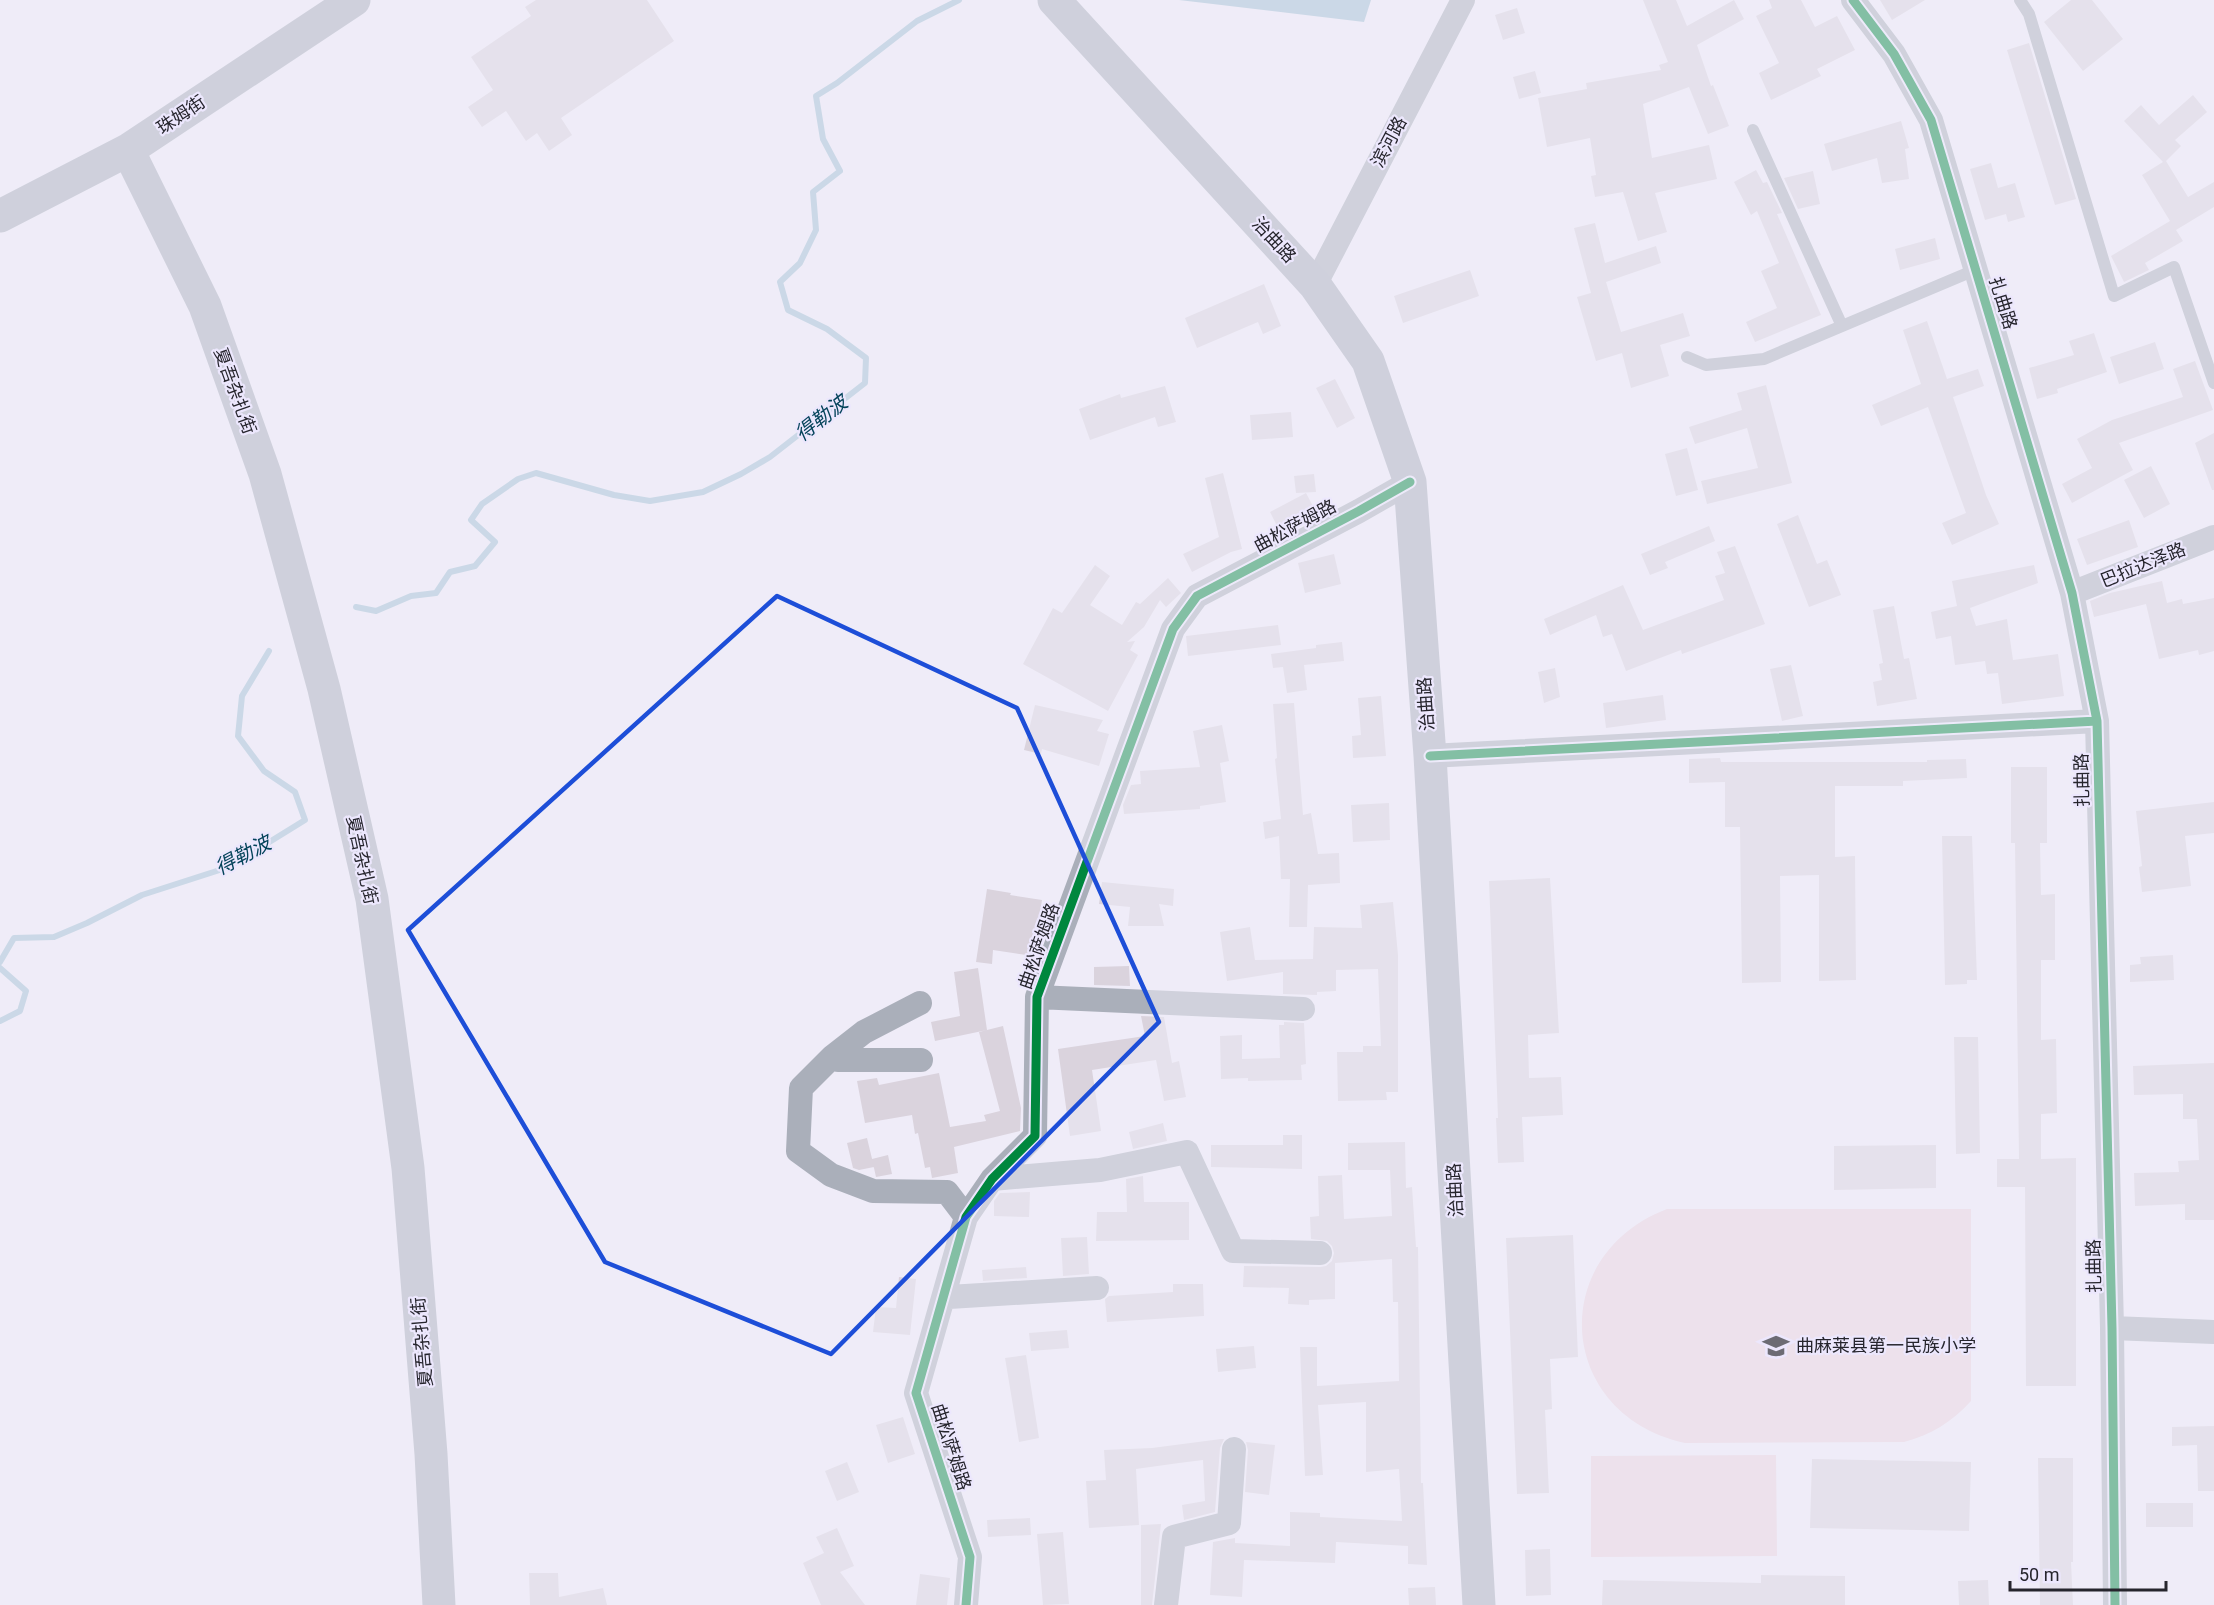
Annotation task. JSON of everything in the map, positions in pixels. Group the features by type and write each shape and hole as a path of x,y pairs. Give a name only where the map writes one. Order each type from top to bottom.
{"main road":[{"name":"珠姆街","path":"0,216 128,150 354,0"},
{"name":"治曲路","path":"1054,0 1315,285 1368,361 1410,482 1430,756 1479,1605"},
{"name":"夏吾杂扎街","path":"128,150 205,306 265,474 324,689 372,899 408,1168 432,1454 439,1605"}],"street":[{"name":"滨河路","path":"1315,285 1464,0"},
{"name":"扎曲路","path":"1852,0 1894,54 1931,120 2072,593 2097,721 2112,1328 2115,1605"},
{"name":"曲松萨姆路","path":"966,1605 970,1557 916,1393 966,1217 992,1179 1035,1136 1037,997 1173,629 1197,596 1410,482"},
{"name":"巴拉达泽路","path":"2072,593 2214,537"},
{"path":"1430,756 2097,721"},
{"path":"1037,997 1303,1009"},
{"path":"920,1003 864,1032 832,1056 801,1088 798,1151 831,1175 873,1191 947,1192 966,1217"},
{"path":"838,1060 921,1060"},
{"path":"992,1179 1100,1170 1187,1152 1233,1251 1320,1253"},
{"path":"949,1297 1097,1288"},
{"path":"2112,1328 2214,1332"},
{"path":"1166,1605 1174,1537 1229,1523 1234,1449"}],"lane":[{"path":"2020,0 2029,14 2114,296 2174,267 2214,383"},
{"path":"1753,130 1842,326"},
{"path":"1687,357 1706,365 1764,359 1975,270"}],"highlighted area":[{"path":"777,596 1017,708 1159,1022 831,1354 605,1262 408,930"}],"shaded area":[{"path":"1667,1209 1971,1209 1971,1401 1940,1427 1904,1442 1685,1443 1642,1427 1611,1401 1591,1369 1582,1333 1585,1296 1600,1261 1627,1231"},
{"path":"1776,1455 1777,1556 1591,1557 1591,1456"}],"water":[{"path":"1179,0 1371,0 1364,22"}],"building":[{"path":"536,0 647,0 674,41 561,118 572,135 549,151 537,133 526,141 506,111 482,127 468,107 493,90 471,57 531,16 525,7"},
{"path":"1643,0 1676,0 1687,26 1734,0 1744,19 1697,45 1711,86 1713,85 1729,126 1708,134 1689,87 1643,104 1652,158 1709,145 1717,179 1655,193 1667,232 1638,241 1623,192 1595,197 1591,176 1596,175 1590,138 1547,147 1538,98 1587,89 1586,83 1661,70 1659,65 1668,62"},
{"path":"1769,0 1801,0 1815,27 1837,16 1855,50 1817,69 1821,76 1771,100 1759,73 1779,63 1756,16 1772,8"},
{"path":"1880,0 1925,0 1892,20"},
{"path":"2071,0 2092,0 2123,39 2083,71 2044,22"},
{"path":"1517,8 1525,33 1503,40 1495,15"},
{"path":"2029,43 2076,199 2055,205 2007,50"},
{"path":"1535,71 1541,93 1519,99 1513,77"},
{"path":"2193,95 2207,112 2175,140 2181,146 2166,161 2188,197 2214,182 2214,207 2176,230 2183,241 2145,263 2149,270 2124,282 2111,256 2170,221 2142,175 2163,162 2124,121 2141,105 2159,125"},
{"path":"1901,121 1909,148 1905,149 1909,179 1882,183 1877,158 1832,171 1824,144"},
{"path":"1991,163 1998,188 2015,183 2025,217 2008,222 2006,214 1985,220 1970,169"},
{"path":"1756,170 1763,183 1767,182 1782,213 1777,214 1821,315 1755,342 1746,322 1777,308 1761,271 1779,263 1757,211 1751,215 1734,182"},
{"path":"1813,171 1820,204 1798,209 1784,178"},
{"path":"1595,223 1605,263 1656,246 1661,263 1606,282 1621,332 1683,313 1690,336 1660,345 1669,376 1631,388 1622,353 1596,361 1577,297 1591,293 1574,228"},
{"path":"1935,238 1940,259 1900,270 1895,249"},
{"path":"1470,270 1479,296 1403,323 1394,296"},
{"path":"1264,284 1281,326 1263,334 1258,322 1197,348 1185,318"},
{"path":"1927,321 1947,379 1978,369 1984,386 1953,397 1986,495 1999,524 1952,545 1942,523 1966,513 1928,407 1881,426 1872,405 1921,384 1903,330"},
{"path":"2094,333 2107,372 2057,389 2058,393 2037,399 2029,368 2074,355 2069,341"},
{"path":"2155,342 2164,369 2119,384 2110,357"},
{"path":"2195,361 2213,410 2119,443 2133,470 2072,503 2062,484 2092,468 2077,439 2112,420 2183,397 2173,369"},
{"path":"1335,379 1355,418 1337,428 1316,388"},
{"path":"1766,385 1792,483 1707,504 1701,481 1758,468 1747,428 1695,444 1689,427 1742,410 1737,393"},
{"path":"1165,386 1176,422 1158,427 1155,417 1090,440 1079,409 1120,394 1121,398"},
{"path":"1291,412 1293,437 1252,440 1250,415"},
{"path":"2214,433 2214,490 2212,490 2195,443"},
{"path":"1687,448 1698,490 1676,496 1665,454"},
{"path":"2151,466 2170,504 2144,518 2124,480"},
{"path":"1223,473 1242,549 1231,552 1192,572 1183,554 1219,537 1205,478"},
{"path":"1314,474 1316,492 1296,493 1294,476"},
{"path":"1306,493 1315,510 1279,530 1270,512"},
{"path":"1798,515 1817,564 1827,560 1841,595 1809,607 1777,524"},
{"path":"2129,520 2138,547 2087,565 2077,539"},
{"path":"1709,526 1715,541 1665,562 1668,568 1650,575 1641,554"},
{"path":"1735,546 1765,624 1682,654 1681,650 1626,671 1612,634 1603,637 1596,615 1550,635 1544,619 1623,585 1643,630 1724,600 1715,576 1725,573 1717,552"},
{"path":"1334,554 1341,584 1305,593 1298,563"},
{"path":"1095,565 1110,576 1090,605 1122,625 1136,602 1140,604 1168,578 1181,593 1166,607 1160,600 1144,627 1127,642 1135,641 1130,650 1138,655 1108,711 1023,664 1053,608 1062,613"},
{"path":"2034,565 2038,583 1970,608 1976,626 2007,619 2013,660 2058,654 2064,696 2002,704 1998,673 1987,674 1985,661 1955,665 1951,636 1936,639 1931,612 1957,606 1952,581"},
{"path":"2162,581 2167,603 2182,599 2183,604 2214,598 2214,651 2199,655 2198,650 2159,659 2146,604 2094,617 2090,601 2110,593"},
{"path":"1894,606 1904,659 1909,658 1917,699 1877,706 1873,682 1882,680 1879,664 1883,663 1873,610"},
{"path":"1278,625 1281,645 1188,656 1186,636"},
{"path":"1342,642 1344,661 1304,665 1307,690 1287,693 1283,667 1273,668 1271,654"},
{"path":"1791,665 1803,716 1782,721 1770,669"},
{"path":"1555,668 1560,697 1544,703 1538,672"},
{"path":"1663,695 1666,720 1606,728 1603,703"},
{"path":"1381,696 1386,756 1353,758 1352,736 1361,735 1358,698"},
{"path":"1294,703 1303,815 1311,813 1318,854 1339,853 1340,883 1308,885 1307,927 1289,927 1290,879 1281,879 1279,836 1265,839 1263,822 1281,819 1275,759 1277,758 1273,704"},
{"path":"1035,705 1103,720 1097,731 1109,734 1099,766 1042,749 1041,754 1024,750"},
{"path":"1222,725 1229,761 1220,763 1226,802 1200,806 1200,809 1124,814 1123,805 1131,785 1141,784 1140,771 1200,767 1193,731"},
{"path":"1720,758 1721,762 1927,762 1927,760 1966,759 1967,778 1903,781 1903,786 1835,786 1835,857 1855,856 1856,980 1819,981 1819,875 1780,876 1781,982 1742,983 1740,827 1725,827 1725,782 1689,783 1689,759"},
{"path":"2011,767 2047,767 2047,843 2040,843 2041,895 2055,894 2055,960 2041,960 2041,1040 2056,1039 2057,1113 2041,1114 2041,1159 2076,1158 2076,1386 2026,1386 2025,1187 1997,1187 1997,1159 2019,1159 2015,843 2011,843"},
{"path":"2214,802 2214,833 2185,836 2191,886 2142,892 2139,867 2142,866 2136,811"},
{"path":"1389,803 1390,840 1353,842 1351,805"},
{"path":"1942,836 1972,836 1977,980 1967,980 1967,984 1945,985"},
{"path":"1550,878 1559,1033 1528,1035 1529,1078 1561,1077 1563,1115 1522,1117 1524,1162 1498,1163 1489,881"},
{"path":"1102,882 1174,889 1173,906 1159,904 1164,926 1128,926 1130,907 1099,904"},
{"path":"987,889 1042,900 1033,956 993,950 992,964 976,962"},
{"path":"1393,902 1398,955 1398,1092 1386,1092 1387,1100 1338,1101 1337,1052 1363,1052 1363,1046 1381,1046 1378,969 1336,970 1336,991 1317,992 1317,995 1283,994 1283,972 1227,981 1220,932 1250,927 1255,960 1313,959 1314,927 1362,928 1360,905"},
{"path":"2173,955 2174,980 2130,982 2130,965 2141,964 2140,957"},
{"path":"1129,966 1130,986 1094,985 1094,967"},
{"path":"978,968 987,1030 935,1041 931,1022 960,1016 954,972"},
{"path":"1141,1016 1164,1017 1172,1063 1179,1061 1186,1097 1164,1101 1156,1060 1092,1070 1101,1131 1070,1136 1058,1049 1145,1036"},
{"path":"1284,1022 1304,1023 1306,1064 1301,1065 1302,1080 1221,1079 1220,1036 1242,1035 1242,1059 1280,1058 1279,1025 1284,1025"},
{"path":"1003,1026 1021,1108 1020,1131 954,1147 958,1173 932,1178 930,1167 925,1168 912,1115 865,1123 857,1081 877,1078 879,1085 939,1073 950,1127 986,1121 984,1115 1000,1111 979,1032"},
{"path":"1954,1037 1978,1037 1980,1153 1956,1154"},
{"path":"2214,1063 2214,1220 2185,1220 2185,1204 2135,1206 2134,1173 2179,1172 2178,1161 2199,1160 2197,1119 2183,1119 2183,1094 2134,1095 2133,1066"},
{"path":"1163,1123 1167,1141 1133,1149 1129,1132"},
{"path":"1283,1135 1302,1135 1302,1169 1211,1167 1211,1145 1283,1145"},
{"path":"867,1138 874,1167 859,1170 853,1168 847,1143"},
{"path":"1405,1142 1406,1188 1412,1187 1416,1247 1418,1247 1421,1483 1423,1483 1427,1565 1408,1564 1408,1546 1336,1542 1335,1563 1244,1560 1242,1597 1210,1595 1213,1542 1235,1538 1235,1543 1290,1546 1290,1512 1320,1513 1320,1517 1402,1521 1399,1469 1366,1472 1366,1402 1318,1405 1323,1475 1305,1476 1300,1347 1317,1347 1317,1386 1399,1381 1398,1302 1393,1302 1392,1259 1335,1263 1335,1299 1309,1300 1309,1305 1288,1304 1289,1288 1243,1287 1244,1266 1320,1267 1332,1261 1334,1253 1332,1246 1327,1241 1311,1239 1310,1217 1319,1216 1318,1176 1342,1175 1344,1219 1392,1216 1390,1170 1348,1170 1348,1143"},
{"path":"1936,1145 1936,1188 1834,1190 1834,1146"},
{"path":"888,1155 892,1174 876,1177 872,1159"},
{"path":"1143,1176 1144,1202 1189,1202 1189,1240 1096,1241 1097,1212 1127,1212 1126,1179"},
{"path":"1030,1192 1029,1217 994,1216 994,1201 1000,1193"},
{"path":"1573,1235 1578,1357 1550,1359 1552,1409 1545,1410 1549,1493 1517,1494 1506,1238"},
{"path":"1087,1237 1089,1274 1063,1276 1061,1238"},
{"path":"1026,1267 1027,1278 983,1281 982,1270"},
{"path":"899,1277 916,1279 910,1335 873,1332 876,1307 896,1308"},
{"path":"1173,1284 1203,1284 1204,1316 1107,1322 1105,1299 1109,1296 1173,1292"},
{"path":"1067,1330 1069,1348 1031,1351 1029,1333"},
{"path":"1254,1346 1256,1368 1218,1372 1216,1349"},
{"path":"1026,1355 1039,1438 1019,1442 1005,1358"},
{"path":"903,1417 915,1454 888,1463 876,1425"},
{"path":"2214,1426 2214,1491 2198,1491 2197,1445 2172,1446 2172,1427"},
{"path":"1224,1439 1220,1448 1215,1512 1184,1520 1182,1505 1205,1501 1203,1460 1179,1463 1136,1469 1139,1525 1089,1528 1086,1481 1106,1480 1104,1450 1152,1448"},
{"path":"1246,1442 1275,1445 1269,1495 1245,1492 1248,1450"},
{"path":"2038,1458 2073,1458 2073,1562 2071,1562 2073,1605 2040,1605"},
{"path":"1812,1459 1971,1462 1969,1531 1810,1528"},
{"path":"847,1462 859,1492 837,1501 825,1471"},
{"path":"2146,1503 2193,1503 2193,1527 2146,1527"},
{"path":"1030,1518 1031,1535 988,1537 987,1520"},
{"path":"1161,1524 1152,1605 1141,1605 1141,1525"},
{"path":"837,1528 854,1566 840,1572 865,1605 821,1605 803,1563 824,1553 816,1537"},
{"path":"1063,1532 1069,1604 1043,1605 1037,1534"},
{"path":"1550,1549 1551,1595 1526,1596 1525,1550"},
{"path":"529,1573 558,1573 559,1597 603,1588 607,1605 530,1605"},
{"path":"920,1574 950,1578 947,1605 916,1605"},
{"path":"1761,1575 1845,1576 1845,1605 1602,1605 1603,1580 1761,1583"},
{"path":"1988,1580 1989,1605 1959,1605 1958,1581"},
{"path":"1435,1587 1436,1605 1409,1605 1408,1588"}],"waterway":[{"name":"得勒波","path":"356,607 376,611 411,596 436,593 450,572 475,566 495,542 471,520 482,504 518,479 536,473 614,495 650,501 703,492 770,457 865,383 866,358 827,329 788,310 780,282 800,263 816,230 813,192 840,171 823,139 816,96 837,83 917,21 959,0"},
{"name":"得勒波","path":"0,962 14,938 54,937 142,895 229,867 305,820 295,792 264,771 238,736 242,696 269,651"},
{"name":"得勒波","path":"0,968 26,991 20,1011 0,1021"}],"cycle path":[{"path":"1853,0 1894,54 1931,120 2072,593 2097,721 2112,1328 2115,1605"},
{"path":"966,1605 970,1557 916,1393 966,1217 992,1179 1035,1136 1037,997 1173,629 1197,596 1410,482"},
{"path":"1430,756 2097,721"}],"place":[{"name":"曲麻莱县第一民族小学","path":"1776,1346"}]}
